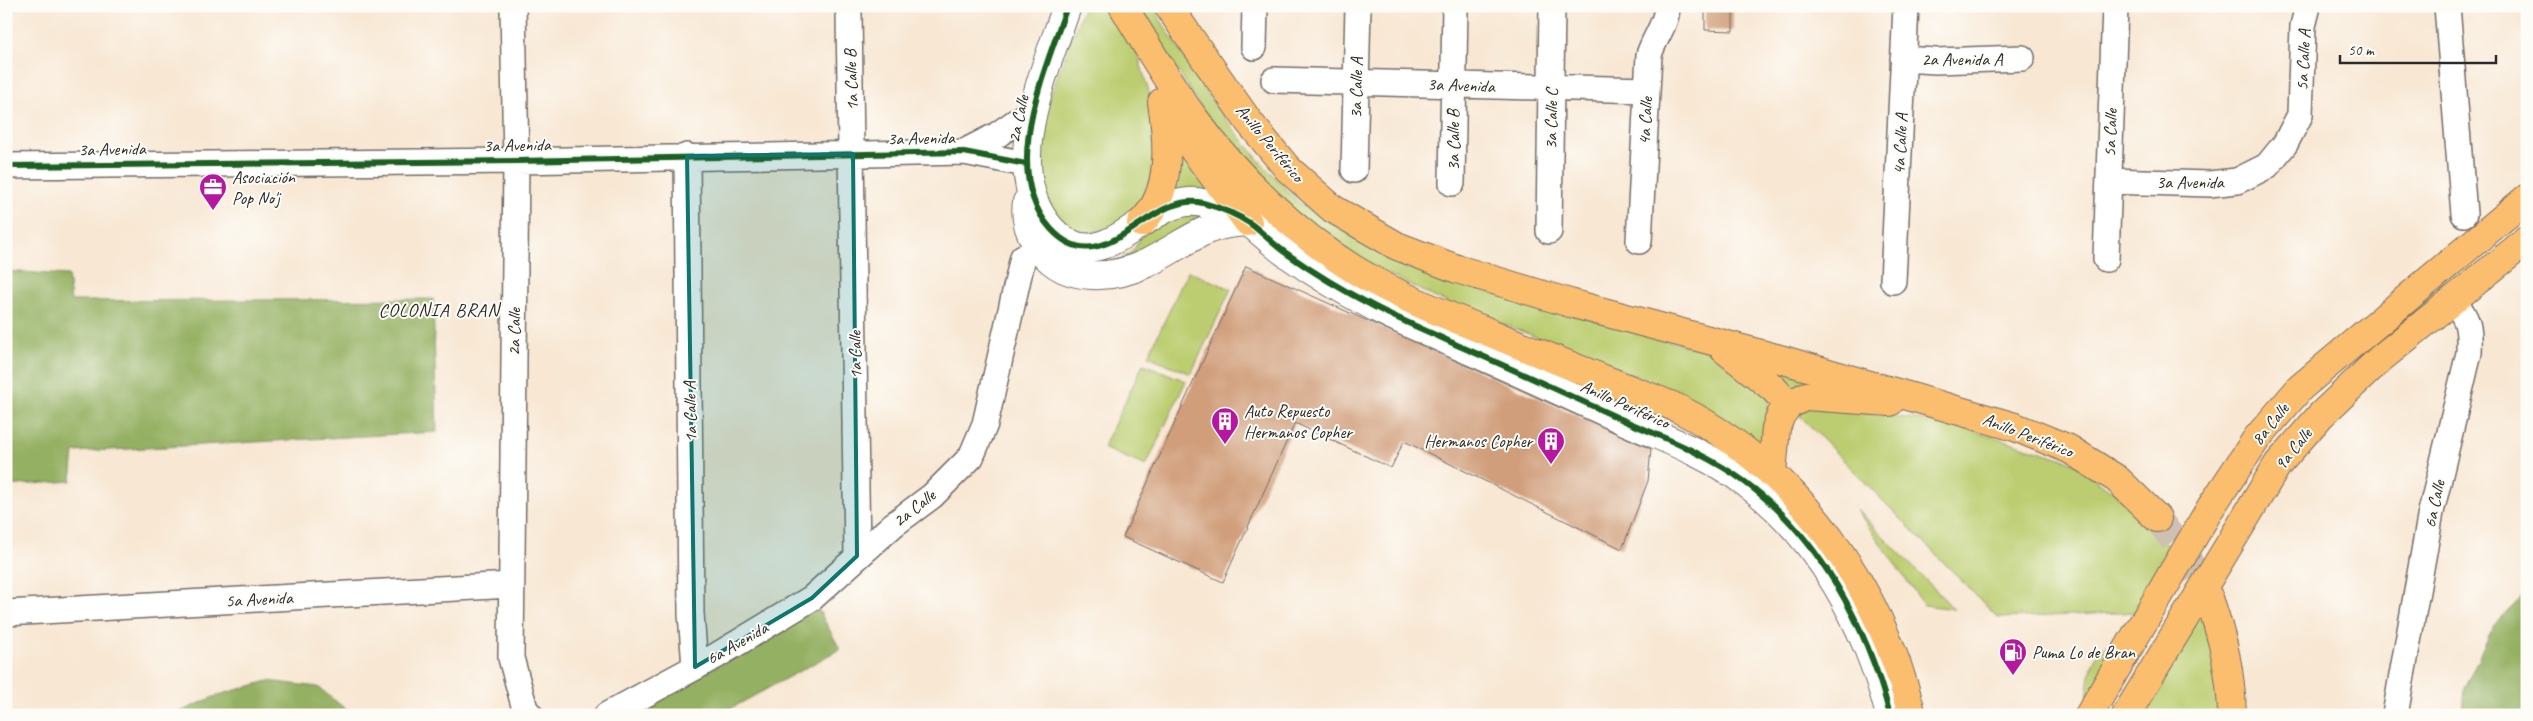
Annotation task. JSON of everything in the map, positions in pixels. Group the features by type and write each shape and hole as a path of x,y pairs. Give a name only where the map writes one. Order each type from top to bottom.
{"main road":[{"name":"Anillo Periférico","path":"1122,6 1195,120 1256,188 1287,219 1355,270 1400,295 1680,410 1742,448 1772,474 1822,528 1840,552 1872,603 1895,655 1912,715"},
{"name":"Anillo Periférico","path":"1168,6 1249,122 1288,169 1333,209 1397,246 1457,269 1947,406 2015,427 2069,449 2117,479 2157,518"},
{"path":"1151,52 1187,139 1248,222"},
{"path":"1141,223 1150,215 1159,197 1165,164 1164,116 1151,52"},
{"name":"8a Calle","path":"2089,715 2207,514 2257,438 2301,387 2527,198"},
{"name":"9a Calle","path":"2126,715 2278,464 2321,415 2380,359 2527,240"},
{"path":"1716,342 1773,388 1789,405"},
{"path":"1772,474 1776,428 1781,416 1789,405 1806,396 1947,406"},
{"path":"2210,598 2225,644 2232,690 2232,715"}],"street":[{"name":"2a Calle","path":"513,6 516,160 511,658 525,709 530,715"},
{"name":"1a Calle B","path":"847,6 849,14 853,154"},
{"path":"1254,47 1255,6"},
{"name":"3a Calle A","path":"1354,170 1358,6"},
{"name":"3a Calle B","path":"1452,183 1455,6"},
{"name":"3a Calle C","path":"1549,231 1552,6"},
{"name":"4a Calle","path":"1639,241 1649,55 1653,41 1667,16 1667,6"},
{"name":"4a Calle A","path":"1893,281 1906,6"},
{"name":"5a Calle","path":"2106,259 2115,6"},
{"name":"5a Calle A","path":"2300,115 2304,26 2308,6"},
{"path":"2447,6 2464,214"},
{"name":"2a Calle","path":"1062,11 1027,139 1026,164 1030,191 1041,214 1052,230 1076,245 1096,246 1113,241 1175,204 1197,202 1248,222"},
{"name":"2a Avenida A","path":"1904,59 1936,61 2022,58"},
{"name":"3a Avenida","path":"1274,80 1647,90"},
{"name":"3a Avenida","path":"964,152 997,135 1034,109"},
{"name":"3a Avenida","path":"2109,181 2209,184 2237,181 2267,166 2285,144 2300,115"},
{"name":"3a Avenida","path":"6,166 964,152 1026,164"},
{"name":"1a Calle","path":"853,154 857,556"},
{"name":"1a Calle A","path":"687,156 692,613 695,667"},
{"name":"2a Calle","path":"1030,191 1025,213 1037,244 1048,258 1058,266 1082,274 1106,275 1135,268 1206,230 1222,225 1248,222"},
{"name":"Anillo Periférico","path":"1248,222 1310,270 1372,306 1676,443 1745,481 1791,523 1844,597 1875,664 1890,715"},
{"name":"2a Calle","path":"857,556 893,524 932,496 971,457 985,424 1023,257"},
{"name":"6a Calle","path":"2394,715 2431,512 2469,353 2470,332 2465,314 2452,299"},
{"name":"6a Avenida","path":"607,715 695,667 812,598 857,556"},
{"name":"5a Avenida","path":"6,612 511,585"}],"highlighted area":[{"path":"853,154 857,556 812,598 695,667 687,156"}],"green space":[{"path":"1084,6 1104,6 1138,55 1152,103 1153,166 1148,192 1135,211 1113,229 1083,234 1062,225 1051,208 1042,181 1040,147 1043,115"},
{"path":"1137,6 1152,6 1209,98 1257,158 1298,202 1374,250 1482,290 1710,352 1770,398 1764,437 1759,447 1680,393 1436,298 1366,263 1290,211 1248,167 1202,109"},
{"path":"1175,131 1219,197 1167,197"},
{"path":"1178,213 1220,217 1120,261 1133,251 1143,234"},
{"path":"6,271 68,275 71,301 433,299 437,432 74,452 71,481 6,486"},
{"path":"1188,271 1231,289 1191,374 1148,356"},
{"path":"1757,363 1846,390 1789,388"},
{"path":"1143,364 1186,381 1146,466 1103,448"},
{"path":"1804,406 1950,423 2070,461 2144,514 2173,554 2140,612 1998,618 1800,416"},
{"path":"1854,506 1954,609 1924,605"},
{"path":"2527,592 2527,715 2462,715 2464,689 2494,625"},
{"path":"811,596 840,649 719,715 622,715"},
{"path":"2199,614 2212,635 2222,715 2140,715"},
{"path":"2127,638 2087,699 2092,668 2099,652 2106,646"},
{"path":"268,681 318,687 353,715 173,715 218,695"}],"building":[{"path":"1705,6 1733,6 1733,31 1705,30"},
{"name":"Auto Repuesto Hermanos Copher","path":"1246,266 1651,449 1648,481 1622,549 1404,441 1391,468 1295,423 1223,582 1123,537"}],"tunnel":[{"path":"2157,518 2187,558 2209,598"}],"cycle path":[{"path":"1067,6 1039,89 1031,119 1027,149 1028,178 1036,205 1051,229 1071,244 1090,247 1108,243 1164,209 1183,202 1203,203 1215,207 1246,221 1281,250 1307,268 1375,307 1717,463 1745,482 1772,504 1818,556 1854,617 1868,649 1890,715"},
{"path":"6,166 516,161 964,152 1026,164"}],"place":[{"name":"Asociación Pop No'j","path":"213,211"},
{"name":"Auto Repuesto Hermanos Copher","path":"1225,445"},
{"name":"Hermanos Copher","path":"1551,465"},
{"name":"Puma Lo de Bran","path":"2013,676"}],"district":[{"name":"COLONIA BRAN","path":"439,310"}]}
